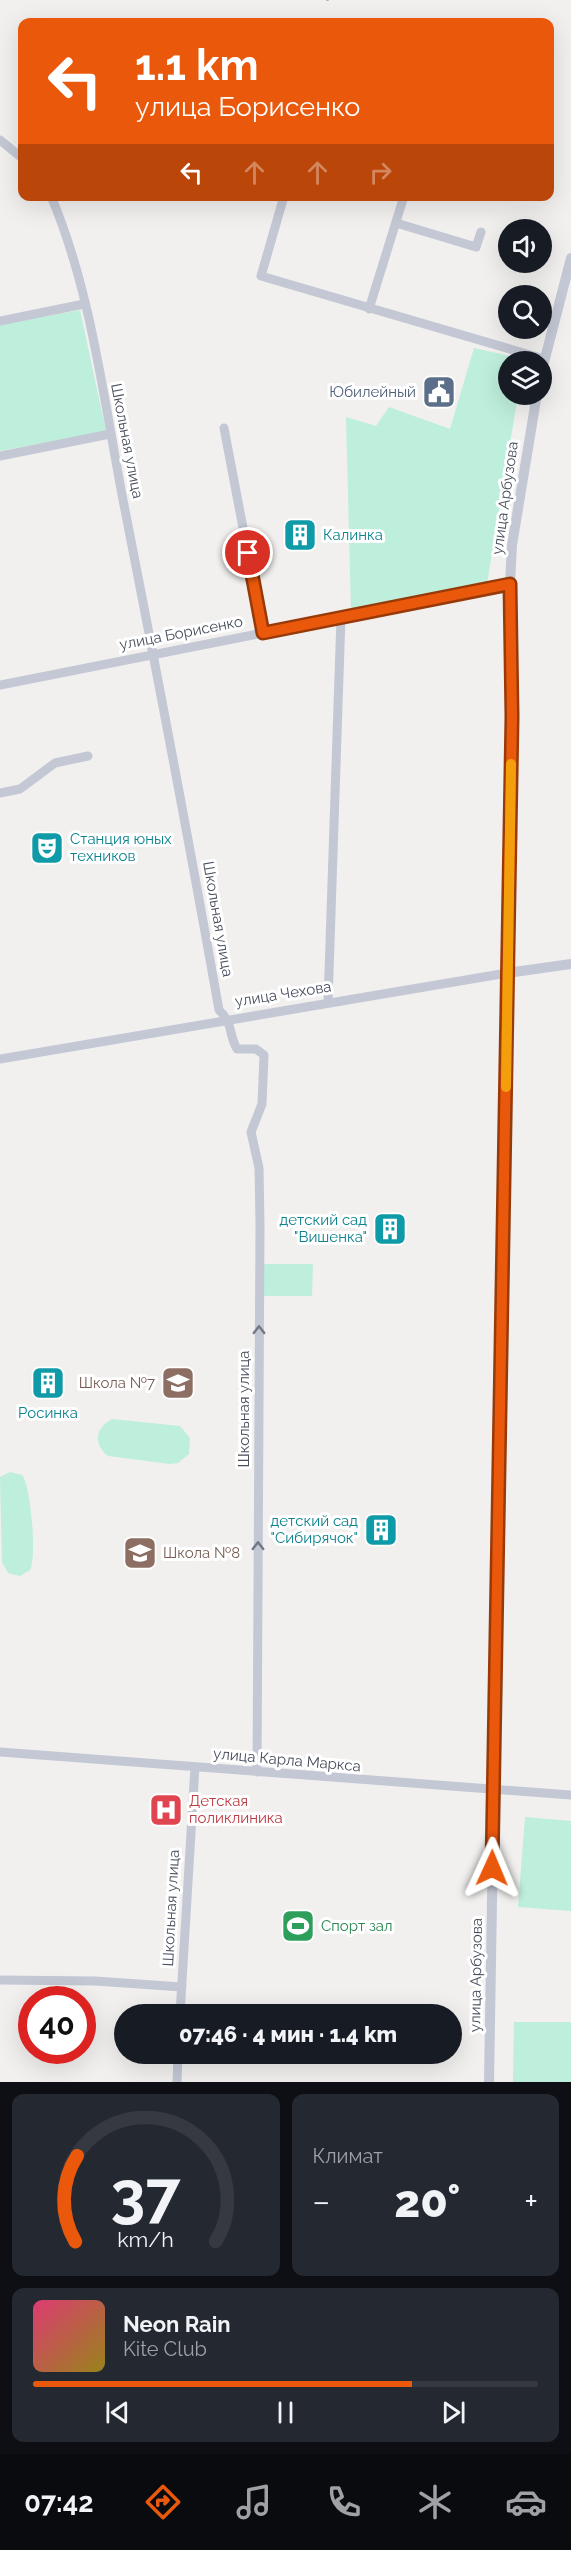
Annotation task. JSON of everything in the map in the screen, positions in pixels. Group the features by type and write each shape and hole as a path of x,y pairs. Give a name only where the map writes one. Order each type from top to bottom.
{"street":[{"path":"0,140 18,155"},
{"name":"Школьная улица","path":"53,201 71,253 84,304 173,752 219,1010 228,1018 233,1042 237,1049 256,1049 264,1055 262,1104 251,1132 259,1168 257,1773"},
{"path":"283,201 261,276 502,351"},
{"path":"369,309 403,201"},
{"path":"396,224 476,248 481,232"},
{"path":"546,351 571,258"},
{"path":"0,321 84,304"},
{"name":"улица Арбузова","path":"489,2082 512,695 510,584 512,545 535,405"},
{"path":"224,428 263,633"},
{"path":"0,456 110,434"},
{"name":"улица Борисенко","path":"0,685 510,584"},
{"path":"328,1002 341,617"},
{"path":"0,793 20,789 55,763 88,756"},
{"name":"улица Чехова","path":"0,1059 228,1018 571,964"},
{"name":"улица Карла Маркса","path":"0,1752 571,1795"},
{"name":"Школьная улица","path":"181,2004 195,1767"},
{"path":"0,1980 95,1981 182,1987"},
{"path":"177,2082 178,2064"}],"green space":[{"path":"80,310 106,431 0,451 0,325"},
{"path":"474,348 498,353 498,405 516,405 487,584 351,611 346,417 376,426 389,407 450,429"},
{"path":"264,1264 313,1264 312,1296 264,1296"},
{"path":"112,1419 180,1426 190,1438 189,1454 178,1463 170,1464 108,1456 100,1446 98,1436 102,1427"},
{"path":"10,1472 22,1475 28,1493 32,1522 32,1563 30,1570 20,1576 8,1573 2,1562 0,1477"},
{"path":"525,1817 571,1821 571,1911 518,1907"},
{"path":"514,2022 571,2022 571,2082 513,2082"}],"slow traffic":[{"path":"506,1087 511,764"}],"place":[{"name":"Юбилейный","path":"439,392"},
{"name":"Калинка","path":"300,535"},
{"name":"Станция юных техников","path":"47,848"},
{"name":"детский сад \"Вишенка\"","path":"390,1229"},
{"name":"Росинка","path":"48,1383"},
{"name":"Школа №7","path":"178,1383"},
{"name":"детский сад \"Сибирячок\"","path":"381,1530"},
{"name":"Школа №8","path":"140,1553"},
{"name":"Детская поликлиника","path":"166,1810"},
{"name":"Спорт зал","path":"298,1926"}],"route":[{"path":"248,553 263,633 510,584 512,717 492,1868"}]}
